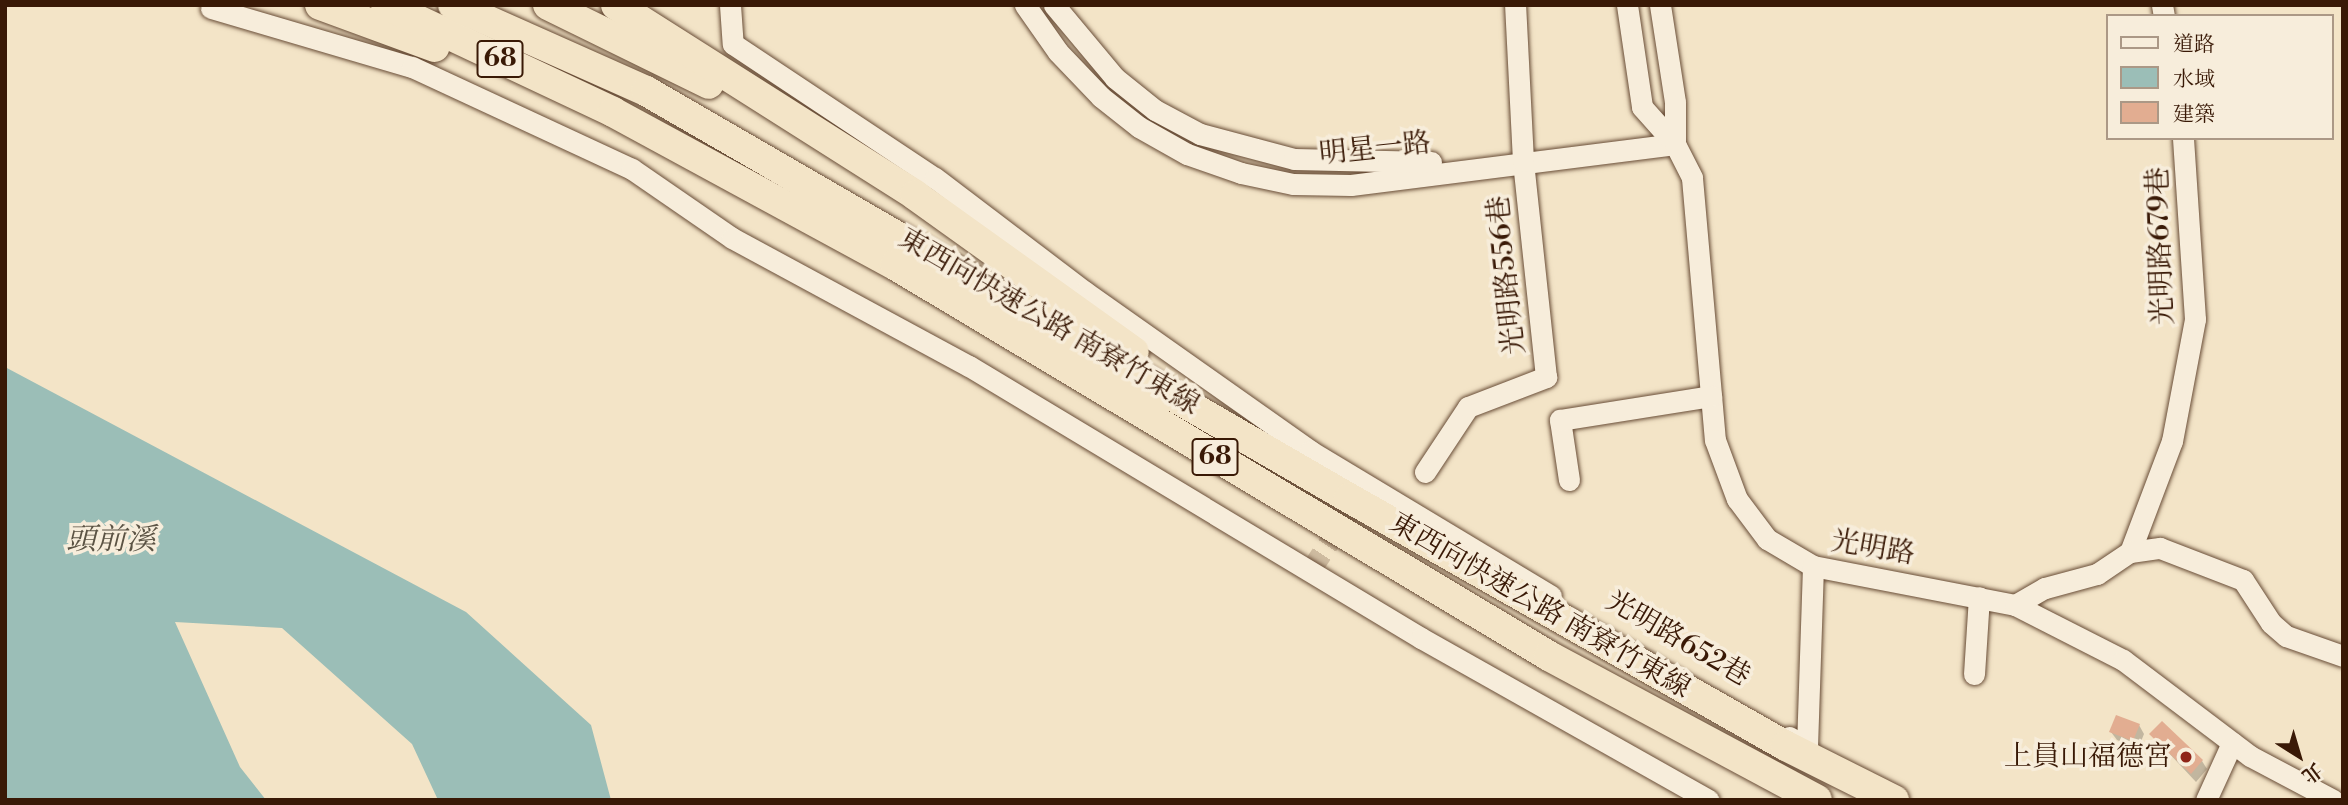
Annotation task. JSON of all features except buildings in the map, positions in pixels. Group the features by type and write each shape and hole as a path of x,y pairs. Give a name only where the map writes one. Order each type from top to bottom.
{"highway":[{"path":"320,5 613,112"},
{"name":"東西向快速公路 南寮竹東線","path":"386,5 613,112 895,265 1549,656 1817,800"},
{"name":"東西向快速公路 南寮竹東線","path":"453,5 646,91 1786,746 1894,800"},
{"path":"548,5 810,132"},
{"path":"617,5 810,132 915,195 1234,429"}],"street":[{"name":"光明路652巷","path":"730,5 733,44 935,178 1205,379 1367,486 1807,747 1813,566"},
{"name":"明星一路","path":"1025,5 1058,52 1101,97 1139,127 1187,154 1241,173 1293,184 1352,185 1523,160 1675,144"},
{"name":"明星一路","path":"1054,5 1115,78 1155,110 1199,134 1294,159 1502,163"},
{"name":"光明路556巷","path":"1425,472 1468,407 1546,377 1523,160 1515,5"},
{"name":"光明路","path":"1626,5 1642,107 1675,144 1692,178 1715,440 1737,499 1767,538 1813,566 2015,605 2123,660 2232,743 2333,800"},
{"name":"光明路","path":"1660,5 1675,102 1675,144"},
{"path":"211,8 412,67 632,169 732,238 968,366 1421,638 1708,800"},
{"name":"光明路679巷","path":"2130,552 2172,441 2195,319 2183,140"},
{"path":"1569,480 1560,420 1711,396"},
{"path":"2015,605 2045,588 2097,574 2130,552 2160,548 2243,580 2271,623 2286,636 2343,656"},
{"path":"1974,674 1979,597"},
{"path":"2207,800 2232,743"}],"water":[{"name":"頭前溪","path":"5,367 466,612 591,725 611,800 438,800 412,744 282,628 175,622 240,767 266,800 5,800"}],"tunnel":[{"path":"1310,571 1364,490"}],"place":[{"name":"上員山福德宮","path":"2186,757"}]}
